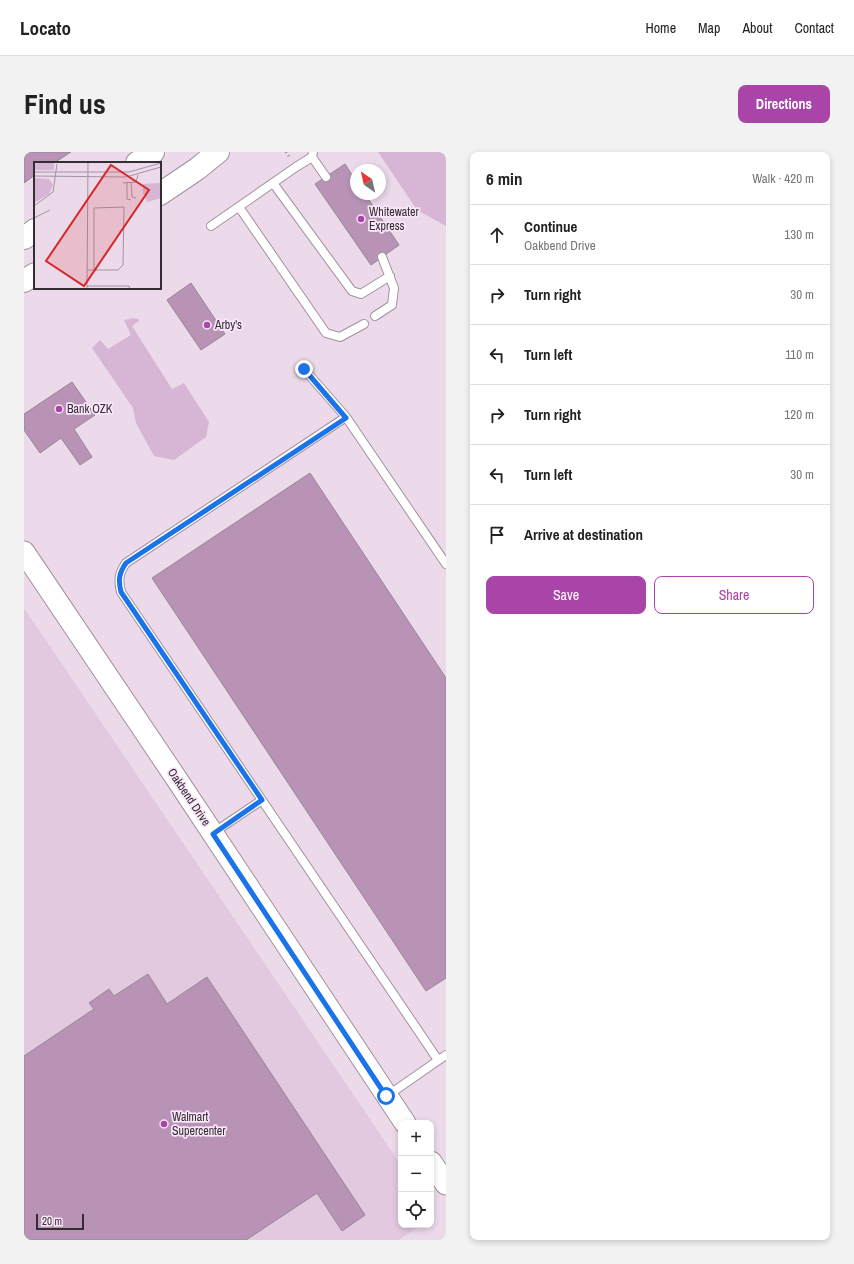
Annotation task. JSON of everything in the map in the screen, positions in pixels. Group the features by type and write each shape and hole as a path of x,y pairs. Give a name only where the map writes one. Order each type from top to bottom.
{"main road":[{"path":"138,162 153,152"},
{"path":"161,193 197,169 218,152"},
{"path":"24,238 34,231"},
{"path":"24,281 34,275"}],"street":[{"name":"Oakbend Drive","path":"24,552 403,1120"},
{"path":"434,1166 446,1184"}],"lane":[{"path":"211,226 312,155 326,176"},
{"path":"273,183 352,291 361,294 390,276"},
{"path":"239,207 326,333 340,337 364,324"},
{"path":"376,316 392,305 394,288 382,257"},
{"path":"304,369 346,418 446,564"},
{"path":"346,418 126,563 119,581 121,592 438,1060"},
{"path":"213,834 262,800"},
{"path":"386,1096 446,1055"}],"shaded area":[{"path":"378,152 446,152 446,226 417,210"},
{"path":"134,318 140,320 132,326 172,389 184,383 209,422 206,437 174,460 154,456 136,423 133,408 92,348 100,340 108,349 131,335 124,320"},
{"path":"24,608 398,1161 398,1228 417,1228 399,1240 24,1240"}],"building":[{"path":"24,152 71,152 56,162 34,162 34,176 24,183"},
{"name":"Whitewater Express","path":"345,164 350,172 350,200 369,200 399,245 371,265 315,184"},
{"path":"191,283 225,334 201,350 167,300"},
{"path":"72,382 95,415 74,429 92,457 80,465 61,438 40,453 24,430 24,414"},
{"path":"310,473 446,678 446,978 426,991 152,578"},
{"name":"Walmart Supercenter","path":"148,974 167,1004 207,977 365,1215 342,1231 317,1193 246,1240 24,1240 24,1056 94,1009 89,1003 109,989 114,996"}],"place":[{"name":"Whitewater Express","path":"361,219"},
{"name":"Arby's","path":"207,325"},
{"name":"Bank OZK","path":"59,409"},
{"name":"Walmart Supercenter","path":"164,1124"}],"route":[{"path":"304,369 346,418 126,563 119,581 121,592 262,800 213,834 386,1096"}]}
